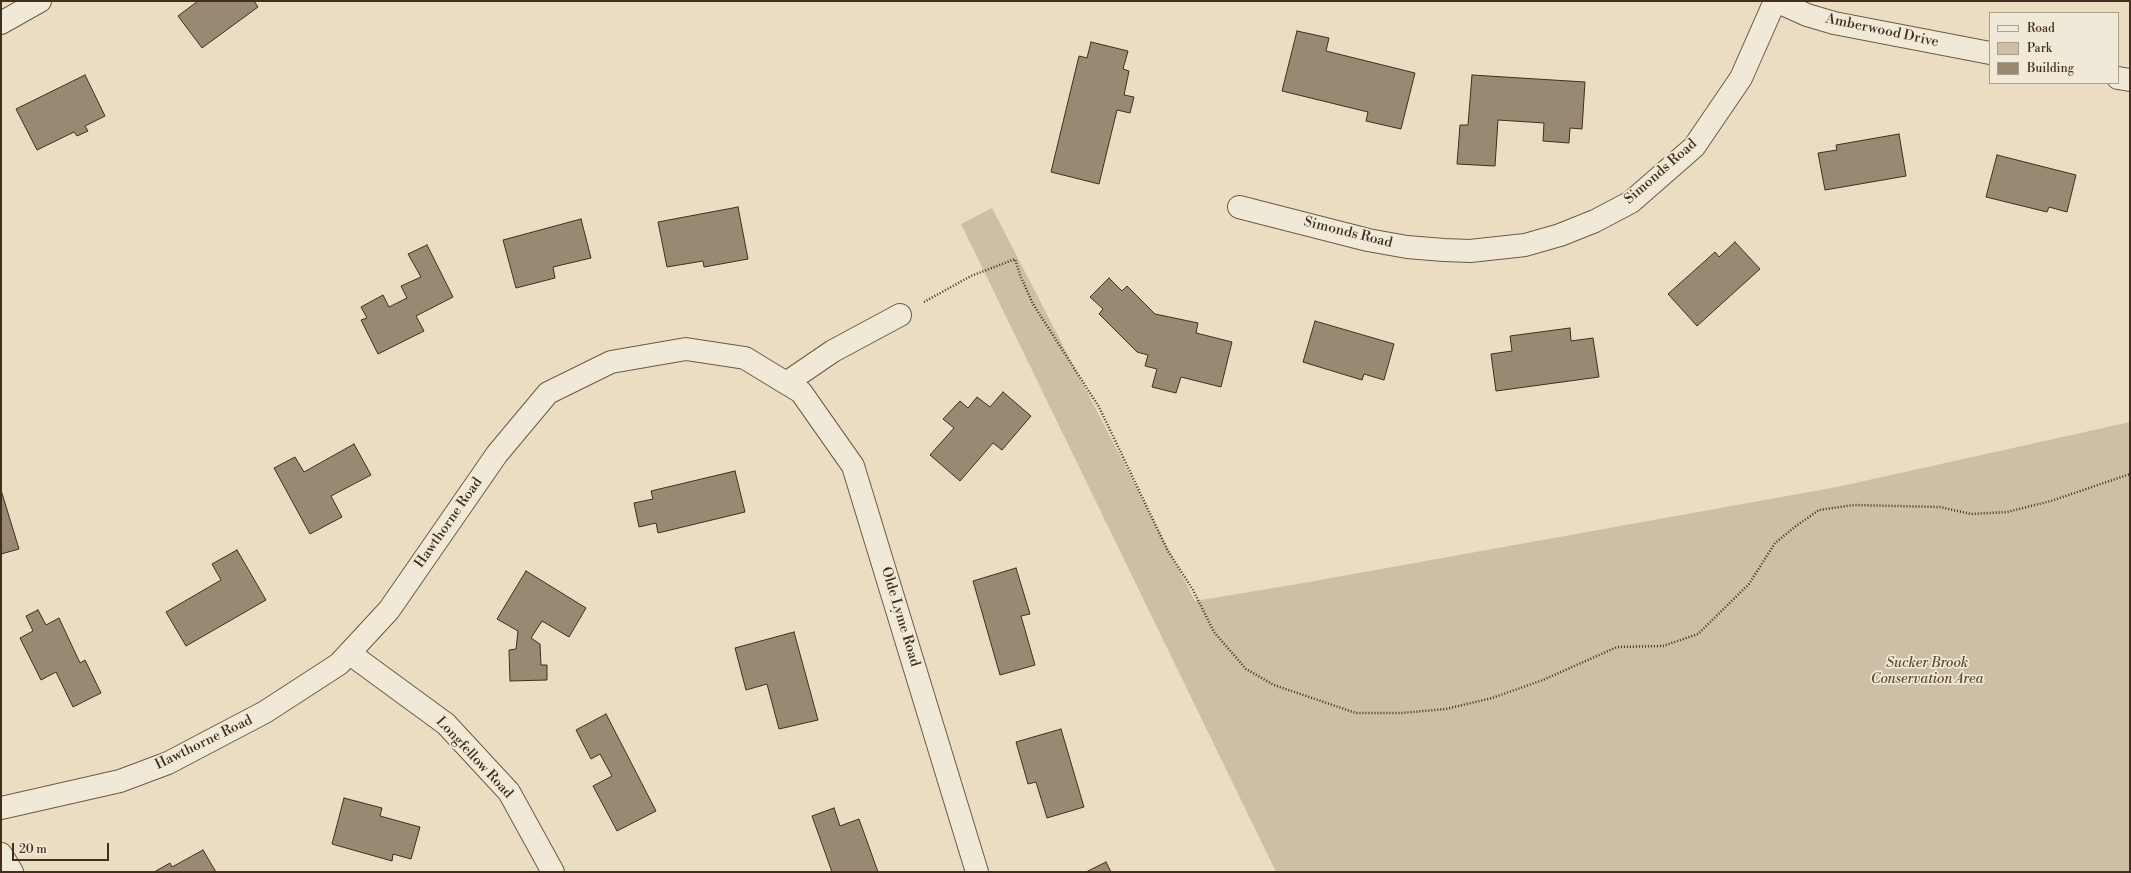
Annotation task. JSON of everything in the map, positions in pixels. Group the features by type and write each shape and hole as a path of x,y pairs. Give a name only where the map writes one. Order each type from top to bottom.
{"street":[{"path":"1,23 40,1"},
{"name":"Amberwood Drive","path":"1775,1 1807,15 1834,23 1989,53"},
{"name":"Simonds Road","path":"1239,207 1368,240 1406,247 1450,251 1484,250 1525,245 1595,221 1632,202 1694,147 1741,78 1775,1"},
{"path":"2119,78 2130,80"},
{"path":"786,383 833,351 900,315"},
{"name":"Hawthorne Road","path":"1,808 120,781 168,763 265,712 339,664 389,610 498,454 548,393 611,362 686,349 745,358 786,383"},
{"name":"Olde Lyme Road","path":"786,383 801,392 853,466 977,872"},
{"name":"Longfellow Road","path":"349,653 446,724 509,792 553,872"},
{"path":"1,854 12,872"}],"path":[{"path":"900,315 971,276 1015,259 1020,275 1033,304 1098,407 1168,552 1194,590 1214,632 1246,669 1274,685 1356,713 1402,713 1446,709 1492,698 1543,680 1617,647 1663,646 1698,634 1749,584 1775,543 1819,510 1854,505 1940,507 1971,514 2007,512 2051,501 2130,474"}],"green space":[{"name":"Sucker Brook Conservation Area","path":"992,208 1195,601 1309,582 1837,487 2130,422 2130,872 1276,872 961,224"}],"building":[{"path":"198,1 254,1 258,7 202,48 178,16"},
{"path":"1297,31 1329,38 1326,51 1415,73 1401,129 1366,121 1368,112 1282,91"},
{"path":"1091,42 1128,51 1123,69 1129,71 1124,95 1134,97 1130,113 1117,110 1099,184 1051,172 1079,56 1087,58"},
{"path":"85,75 105,116 85,126 88,131 77,136 74,132 37,150 16,109"},
{"path":"1472,75 1585,82 1582,129 1570,128 1569,143 1543,141 1544,123 1498,120 1495,166 1457,164 1460,125 1468,125"},
{"path":"1899,134 1906,176 1825,190 1818,153 1837,150 1836,145"},
{"path":"1997,155 2076,175 2067,212 2049,207 2047,212 1986,197"},
{"path":"738,207 748,259 704,267 703,261 667,267 658,222"},
{"path":"581,219 591,258 553,267 555,278 516,288 503,240"},
{"path":"1735,242 1760,269 1697,326 1668,294 1715,252 1719,257"},
{"path":"427,245 453,297 416,316 424,331 378,354 361,320 367,318 361,307 383,295 389,307 407,298 401,286 421,277 408,254"},
{"path":"1109,278 1122,291 1127,286 1155,314 1198,323 1196,333 1232,342 1221,387 1181,377 1176,393 1152,387 1157,369 1145,366 1148,355 1137,352 1099,314 1103,309 1090,297"},
{"path":"1315,321 1394,344 1384,380 1364,374 1362,380 1303,362"},
{"path":"1570,328 1571,341 1593,338 1599,377 1496,391 1491,354 1512,351 1510,336"},
{"path":"1003,392 1031,416 1002,450 993,443 960,481 930,455 954,428 943,419 960,401 968,408 977,397 990,407"},
{"path":"354,444 371,475 331,496 342,517 310,534 274,468 295,457 304,472"},
{"path":"735,471 745,512 658,533 656,523 639,527 634,503 653,499 651,491"},
{"path":"1,490 19,549 1,554"},
{"path":"237,550 266,600 186,646 166,612 221,580 212,564"},
{"path":"1016,568 1030,614 1021,616 1035,665 1000,675 973,581"},
{"path":"526,571 586,608 569,637 542,621 531,638 540,644 541,665 547,665 547,680 510,681 509,650 516,649 518,631 497,619"},
{"path":"38,610 46,625 59,618 80,663 85,660 101,693 73,707 56,672 41,680 20,638 33,631 26,616"},
{"path":"794,632 818,720 779,729 767,684 746,690 735,648"},
{"path":"606,714 656,811 617,831 593,786 612,776 600,754 591,759 576,730"},
{"path":"1061,729 1084,807 1047,818 1036,782 1028,784 1016,742"},
{"path":"344,798 382,808 380,816 420,827 411,859 393,854 392,861 332,844"},
{"path":"834,808 840,826 859,819 878,872 832,872 812,816"},
{"path":"203,850 216,872 154,872 170,863 172,867"},
{"path":"1106,862 1111,872 1086,872"}]}
